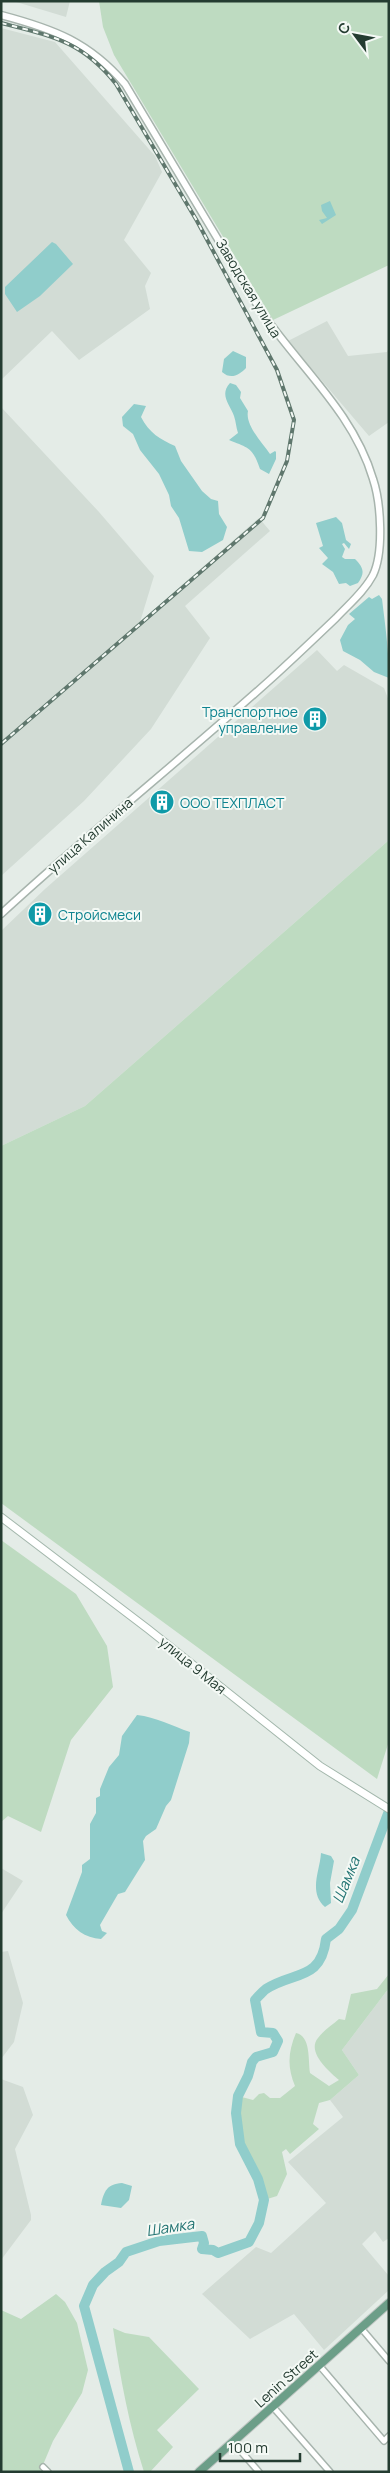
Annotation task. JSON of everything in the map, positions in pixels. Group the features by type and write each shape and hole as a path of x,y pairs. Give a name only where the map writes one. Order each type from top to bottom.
{"main road":[{"name":"улица 9 Мая","path":"1,1517 148,1629 320,1766 389,1809"},
{"name":"Lenin Street","path":"199,2472 389,2303"}],"street":[{"name":"Заводская улица","path":"1,15 50,29 75,40 102,60 125,84 259,308 289,351 337,408 361,447 374,480 379,509 379,537 374,573 363,590 315,638"},
{"name":"улица Калинина","path":"1,914 222,723 315,638"},
{"path":"360,2328 389,2362"},
{"path":"319,2365 384,2441 389,2436"},
{"path":"273,2407 330,2472"},
{"path":"233,2442 259,2472"},
{"path":"44,2467 48,2472"}],"shaded area":[{"path":"13,1 70,1 66,17"},
{"path":"1,28 55,42 155,156 162,172 124,240 151,273 145,286 150,309 79,360 52,331 1,380"},
{"path":"327,321 348,356 387,352 389,348 389,422 369,436 288,341"},
{"path":"1,407 99,512 154,576 140,622 259,518 270,531 185,606 210,638 151,729 84,801 1,876"},
{"path":"317,650 337,671 344,665 384,688 389,701 389,840 85,1106 1,1146 1,931 45,889"},
{"path":"1,1868 23,1881 1,1914"},
{"path":"8,1951 23,2003 14,2042 1,2059 1,1952"},
{"path":"389,1988 389,2238 383,2242 375,2231 362,2244 389,2276 389,2290 324,2350 294,2314 250,2339 202,2294 256,2247 271,2253 326,2203 288,2162 343,2117 330,2100 359,2075 342,2050"},
{"path":"1,2079 23,2087 33,2115 15,2149 31,2220 1,2260"}],"green space":[{"path":"99,1 389,1 389,265 273,320 114,55 103,27"},
{"path":"389,840 389,1741 377,1779 1,1503 1,1146 85,1106"},
{"path":"1,1540 76,1594 107,1646 113,1687 71,1740 41,1832 8,1816 1,1822"},
{"path":"389,1974 389,1988 342,2050 359,2075 330,2100 319,2103 313,2124 319,2129 290,2154 286,2149 282,2152 287,2174 277,2196 264,2200 258,2179 240,2144 236,2113 238,2096 253,2100 259,2094 264,2093 270,2098 280,2098 295,2086 290,2059 291,2047 296,2033 301,2035 306,2044 310,2073 329,2086 339,2080 317,2055 315,2043 322,2033 339,2019 345,2020 351,1994 377,1989"},
{"path":"56,2294 65,2302 77,2323 88,2370 82,2393 53,2441 40,2472 1,2472 1,2310 21,2319"},
{"path":"113,2328 125,2333 149,2337 199,2389 157,2430 173,2447 150,2472 144,2472 129,2419"}],"water":[{"path":"330,201 336,215 322,224 319,220 327,218 322,211 321,205"},
{"path":"52,242 56,244 73,264 40,296 17,312 5,294 5,287"},
{"path":"233,351 246,357 246,368 241,373 229,376 222,372 224,359"},
{"path":"230,383 236,385 241,392 240,398 248,411 249,422 255,433 270,454 276,452 276,459 269,474 260,469 255,457 249,450 229,440 238,433 234,416 225,396"},
{"path":"134,404 146,406 141,417 151,431 175,446 181,461 202,491 211,499 218,501 219,514 227,527 223,540 202,552 189,551 179,518 171,506 169,495 159,474 140,450 133,434 123,426 122,417"},
{"path":"336,517 342,523 346,540 351,544 349,549 344,543 342,544 345,549 342,557 345,559 355,559 362,571 362,576 358,583 350,586 346,583 339,584 333,572 322,564 328,558 319,548 323,546 316,523"},
{"path":"379,595 382,599 388,648 389,678 374,672 360,660 343,651 340,640 348,625 355,619 349,614 369,597 372,599"},
{"path":"137,1715 190,1732 189,1743 171,1800 166,1806 156,1829 146,1836 143,1841 145,1860 125,1892 118,1894 100,1925 102,1931 107,1933 101,1939 90,1937 72,1925 66,1915 82,1872 82,1865 90,1859 90,1824 96,1813 96,1798 100,1796 100,1789 109,1767 119,1755 122,1736"},
{"path":"321,1853 331,1856 334,1861 330,1883 331,1903 325,1907 317,1895 316,1888"},
{"path":"122,2183 132,2186 129,2200 121,2208 101,2205 107,2189"}],"waterway":[{"name":"Шамка","path":"129,2472 84,2306 93,2285 105,2272 119,2262 126,2252 159,2241 202,2236 204,2243 202,2249 213,2250 218,2253 249,2242 259,2223 264,2200 258,2179 240,2144 236,2113 238,2096 248,2076 252,2062 256,2057 273,2052 278,2041 273,2033 261,2032 255,2000 266,1989 276,1983 305,1973 318,1962 326,1939 339,1929 352,1910 389,1811"}],"railway":[{"path":"1,23 65,42 91,58 116,84 197,221 277,370 294,420 287,461 263,518 1,744"}],"place":[{"name":"Транспортное управление","path":"315,719"},
{"name":"ООО ТЕХПЛАСТ","path":"162,802"},
{"name":"Стройсмеси","path":"40,914"}]}
